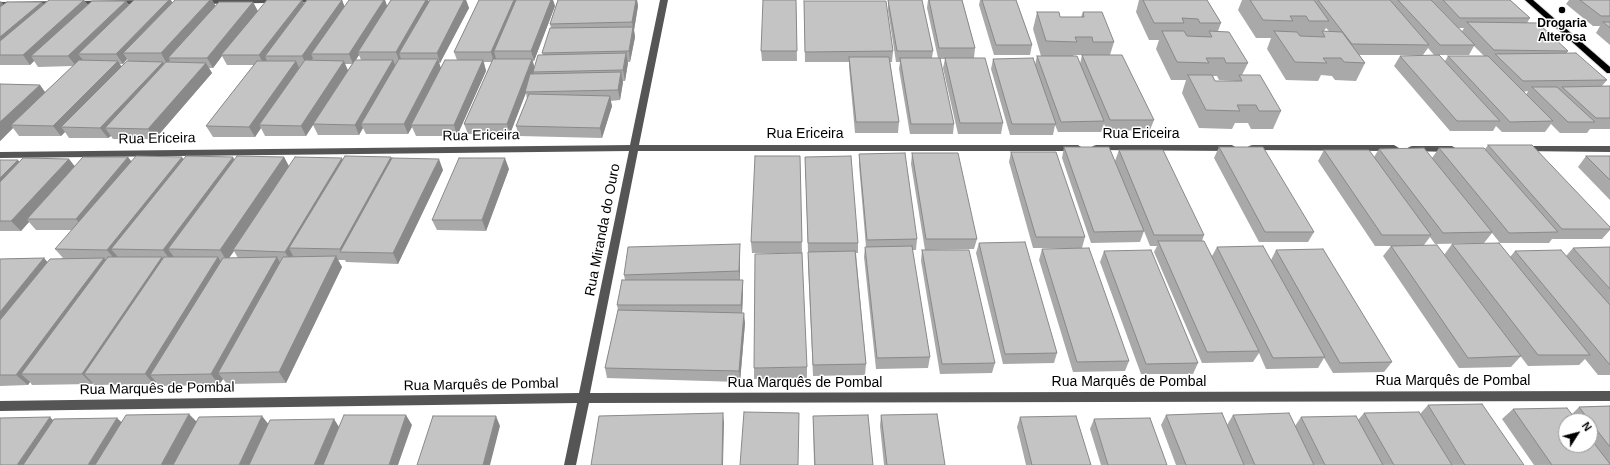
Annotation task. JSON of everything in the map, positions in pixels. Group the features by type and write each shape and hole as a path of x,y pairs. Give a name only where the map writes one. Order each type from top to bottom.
{"main road":[{"path":"1529,0 1610,70"}],"street":[{"path":"188,2 332,0"},
{"name":"Rua Miranda do Ouro","path":"570,465 664,0"},
{"path":"0,4 39,2 148,2"},
{"name":"Rua Ericeira","path":"0,155 634,148 1459,148"},
{"path":"1515,148 1610,148"},
{"name":"Rua Marquês de Pombal","path":"0,406 583,398 1610,396"}],"building":[{"path":"49,0 84,0 23,55 0,55 0,41"},
{"path":"134,0 169,0 116,54 78,54"},
{"path":"175,0 210,0 161,53 123,53"},
{"path":"267,0 302,0 259,55 221,55"},
{"path":"307,0 342,0 302,56 265,56"},
{"path":"349,0 384,0 349,54 311,54"},
{"path":"391,0 426,0 396,52 358,52"},
{"path":"430,0 464,0 437,53 399,53"},
{"path":"479,0 514,0 491,52 454,52"},
{"path":"516,0 551,0 531,51 494,51"},
{"path":"558,0 636,0 632,22 550,24"},
{"path":"763,0 796,0 797,51 761,51"},
{"path":"888,0 922,0 933,51 897,51"},
{"path":"929,0 962,0 975,48 939,48"},
{"path":"982,0 1016,0 1032,45 996,45"},
{"path":"1143,0 1207,0 1221,23 1200,23 1198,19 1182,18 1184,23 1154,23"},
{"path":"1250,0 1314,0 1329,21 1309,21 1306,16 1290,16 1293,21 1263,20"},
{"path":"1318,0 1390,0 1429,45 1352,44"},
{"path":"1398,0 1431,0 1475,45 1440,45"},
{"path":"1443,0 1510,0 1530,18 1460,18"},
{"path":"1580,0 1610,0 1610,16 1601,16"},
{"path":"92,1 126,1 68,56 31,56"},
{"path":"804,1 886,1 893,51 805,52"},
{"path":"7,2 42,2 0,37 0,7"},
{"path":"219,2 253,2 207,58 168,58"},
{"path":"1037,12 1059,12 1060,17 1084,17 1083,12 1102,12 1114,42 1093,42 1092,37 1075,37 1077,42 1046,41"},
{"path":"1467,22 1538,23 1568,51 1494,50"},
{"path":"1603,22 1610,22 1610,28"},
{"path":"633,27 629,51 542,53 550,28"},
{"path":"1162,31 1184,31 1187,36 1212,37 1209,31 1229,32 1248,63 1226,63 1224,58 1206,58 1209,63 1177,62"},
{"path":"1274,31 1297,32 1300,36 1325,37 1322,31 1342,32 1365,63 1344,62 1341,58 1323,58 1327,63 1295,62"},
{"path":"626,53 623,70 533,72 538,55"},
{"path":"1576,53 1607,80 1523,81 1495,54"},
{"path":"1082,55 1122,55 1154,120 1110,120"},
{"path":"1439,55 1500,121 1457,121 1400,56"},
{"path":"1037,56 1077,56 1104,121 1061,122"},
{"path":"1448,56 1488,56 1553,121 1510,122"},
{"path":"849,57 889,57 899,122 856,122"},
{"path":"900,58 940,58 954,124 911,124"},
{"path":"945,58 985,58 1003,123 960,123"},
{"path":"1033,58 1056,124 1012,124 993,59"},
{"path":"399,59 438,59 404,124 361,124"},
{"path":"493,59 532,59 507,124 464,124"},
{"path":"79,60 118,61 53,126 11,125"},
{"path":"305,60 344,61 301,126 259,125"},
{"path":"355,60 393,60 355,125 313,124"},
{"path":"445,60 483,60 454,125 411,125"},
{"path":"127,61 163,62 100,128 61,127"},
{"path":"257,61 296,61 249,127 206,126"},
{"path":"166,62 206,63 148,129 105,128"},
{"path":"621,72 618,90 525,92 530,74"},
{"path":"1188,75 1212,75 1215,81 1242,81 1239,75 1260,75 1281,111 1259,111 1256,105 1237,105 1240,111 1206,110"},
{"path":"0,84 40,85 0,122"},
{"path":"1610,86 1610,118 1596,118 1562,87"},
{"path":"1532,87 1557,87 1595,122 1568,122"},
{"path":"529,94 610,96 600,128 516,126"},
{"path":"1488,145 1532,145 1610,227 1610,229 1562,229"},
{"path":"1064,147 1109,147 1144,231 1094,232"},
{"path":"1219,147 1263,147 1314,232 1265,232"},
{"path":"1424,148 1492,232 1443,233 1379,149"},
{"path":"1439,148 1484,148 1558,232 1509,233"},
{"path":"1119,150 1163,150 1204,235 1154,235"},
{"path":"1324,150 1369,150 1431,235 1382,235"},
{"path":"1011,152 1056,152 1085,237 1036,237"},
{"path":"905,153 917,239 867,240 859,154"},
{"path":"912,153 958,153 977,239 926,239"},
{"path":"136,156 182,157 107,250 55,249"},
{"path":"186,156 233,157 163,250 111,249"},
{"path":"237,156 284,157 220,250 168,249"},
{"path":"345,156 391,157 340,249 289,248"},
{"path":"755,156 800,156 802,242 751,242"},
{"path":"851,156 858,243 808,243 805,157"},
{"path":"1586,156 1610,156 1610,180"},
{"path":"83,157 128,157 76,219 27,219"},
{"path":"295,157 342,158 285,252 233,250"},
{"path":"23,158 69,159 11,221 0,221 0,182"},
{"path":"392,158 439,159 393,253 340,252"},
{"path":"459,158 505,158 482,220 432,220"},
{"path":"0,160 18,160 0,178"},
{"path":"1158,241 1204,241 1259,351 1207,352"},
{"path":"1025,242 1057,353 1005,354 979,243"},
{"path":"1499,243 1590,355 1538,355 1452,244"},
{"path":"740,244 739,271 624,275 628,247"},
{"path":"1437,245 1521,356 1468,358 1391,246"},
{"path":"912,246 930,357 877,358 865,247"},
{"path":"1263,246 1325,357 1273,358 1217,247"},
{"path":"1610,247 1610,289 1573,248"},
{"path":"1089,248 1129,361 1077,362 1042,249"},
{"path":"1323,249 1392,362 1340,363 1276,250"},
{"path":"922,250 969,250 995,363 942,364"},
{"path":"1151,250 1198,363 1146,364 1104,251"},
{"path":"1561,250 1610,305 1610,365 1515,251"},
{"path":"855,251 866,364 813,365 808,252"},
{"path":"802,253 807,367 754,368 755,254"},
{"path":"336,256 279,372 218,373 283,257"},
{"path":"108,257 162,257 82,374 21,374"},
{"path":"164,257 218,257 145,374 84,374"},
{"path":"277,257 211,374 150,375 223,258"},
{"path":"44,258 0,312 0,259"},
{"path":"104,258 16,375 0,375 0,320 50,259"},
{"path":"622,280 743,280 741,305 617,305"},
{"path":"618,310 744,313 739,371 605,368"},
{"path":"1482,404 1524,465 1465,465 1428,405"},
{"path":"1610,406 1610,447 1598,432 1598,413 1584,413 1579,407"},
{"path":"1567,408 1571,413 1558,413 1558,453 1598,453 1598,448 1610,465 1552,465 1513,409"},
{"path":"744,412 799,413 798,465 740,465"},
{"path":"1419,412 1452,465 1394,465 1364,413"},
{"path":"723,413 722,465 591,465 599,416"},
{"path":"1222,413 1244,465 1186,465 1166,415"},
{"path":"1289,413 1314,465 1255,465 1233,415"},
{"path":"189,414 161,465 95,465 126,415"},
{"path":"937,414 945,465 887,465 881,415"},
{"path":"344,415 406,415 389,465 323,465"},
{"path":"868,415 873,465 815,465 813,416"},
{"path":"262,416 239,465 173,465 199,417"},
{"path":"433,416 496,416 483,465 417,465"},
{"path":"1076,416 1091,465 1032,465 1020,417"},
{"path":"1356,416 1383,465 1325,465 1301,417"},
{"path":"50,417 17,465 0,465 0,418"},
{"path":"117,418 88,465 23,465 54,419"},
{"path":"1150,418 1167,465 1108,465 1094,419"},
{"path":"334,419 314,465 249,465 270,420"}],"place":[{"name":"Drogaria Alterosa","path":"1562,10"}]}
